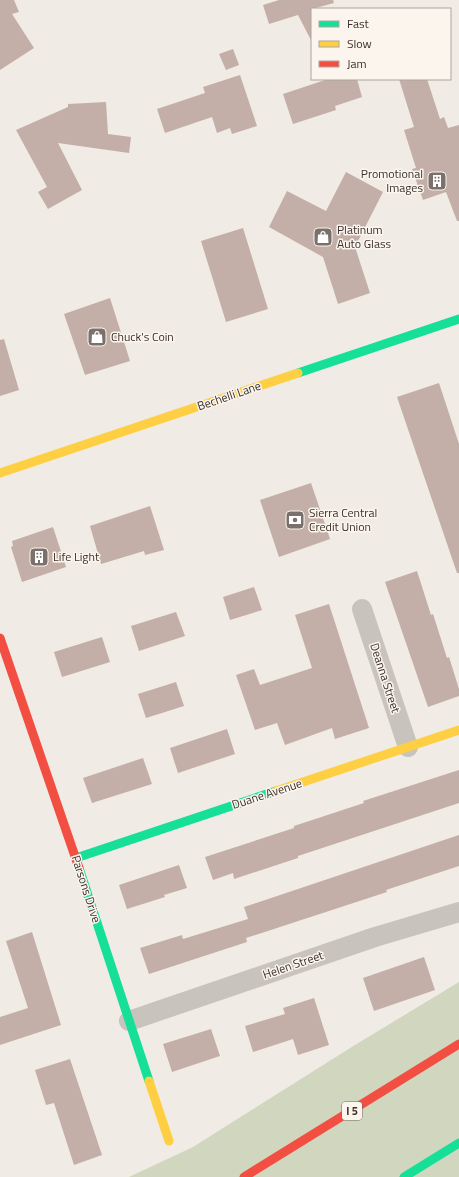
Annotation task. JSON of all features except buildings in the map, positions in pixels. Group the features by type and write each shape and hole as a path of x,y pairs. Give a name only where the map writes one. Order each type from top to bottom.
{"main road":[{"name":"Bechelli Lane","path":"0,474 459,319"},
{"name":"Parsons Drive","path":"0,638 76,858 168,1141"},
{"name":"Duane Avenue","path":"76,858 459,730"},
{"name":"I 5","path":"244,1177 459,1044"},
{"path":"404,1177 459,1143"}],"street":[{"name":"Deanna Street","path":"362,609 408,747"},
{"name":"Helen Street","path":"129,1021 375,937 459,912"}],"green space":[{"path":"459,982 459,1177 129,1177 193,1147 355,1045"}],"traffic: fast":[{"path":"298,373 459,319"},
{"path":"76,858 276,791"},
{"path":"79,868 149,1081"},
{"path":"404,1177 459,1143"}],"traffic: slow":[{"path":"0,473 298,373"},
{"path":"276,791 459,730"},
{"path":"149,1081 169,1141"}],"traffic: jam":[{"path":"0,638 79,868"},
{"path":"244,1177 459,1044"}],"place":[{"name":"Promotional Images","path":"437,181"},
{"name":"Platinum Auto Glass","path":"323,237"},
{"name":"Chuck's Coin","path":"97,337"},
{"name":"Sierra Central Credit Union","path":"295,520"},
{"name":"Life Light","path":"39,557"}]}
